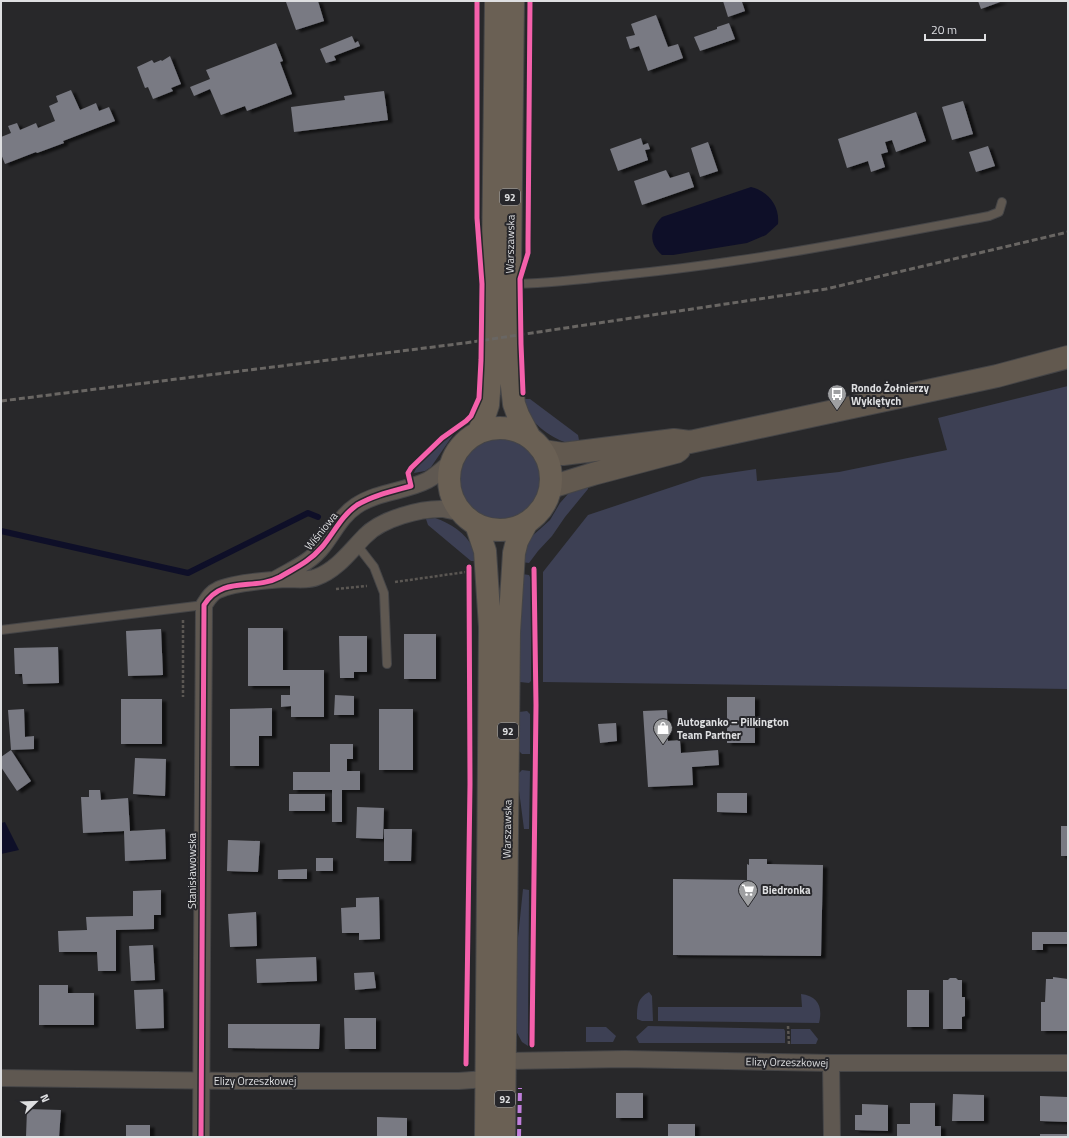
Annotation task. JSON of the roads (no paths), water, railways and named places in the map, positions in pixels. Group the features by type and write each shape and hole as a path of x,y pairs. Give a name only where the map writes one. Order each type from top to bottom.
{"main road":[{"name":"Warszawska","path":"479,432 488,405 492,353 496,1"},
{"name":"Warszawska","path":"512,1 509,360 512,393 518,415 536,444"},
{"name":"92","path":"501,427 516,430 536,444 548,458 551,472 551,487 547,502 538,514 526,524 512,530 497,531 482,527 457,507 450,492 449,476 452,461 460,447 471,436 486,429 501,427"},
{"name":"Warszawska","path":"469,518 486,551 490,627 486,1137"},
{"name":"Warszawska","path":"504,1137 510,624 514,553 517,541 526,524"},
{"path":"486,1079 505,1050"}],"street":[{"path":"536,444 563,454 674,440 690,442 997,376 1068,357"},
{"path":"551,487 676,452 690,442"},
{"name":"Wiśniowa","path":"275,580 308,562 323,546 342,519 356,506 381,494 427,480 439,473 452,461"},
{"name":"Wiśniowa","path":"204,605 208,598 218,590 230,587 275,580 311,579 318,577 334,566 374,528 396,518 431,510 444,509 469,518"},
{"name":"Stanisławowska","path":"201,1137 204,605"},
{"name":"Elizy Orzeszkowej","path":"505,1050 625,1059 831,1063 1068,1063"},
{"path":"831,1063 832,1137"},
{"name":"Elizy Orzeszkowej","path":"1,1078 233,1081 444,1081 486,1079"}],"lane":[{"path":"509,284 534,284 661,271 793,252 989,216 999,212 1002,202"},
{"path":"357,545 374,567 384,593 387,664"},
{"path":"1,630 204,605"}],"waterway":[{"path":"1,531 188,573 308,513 318,517"}],"railway":[{"path":"1,401 465,343 826,289 1068,232"}],"place":[{"name":"Rondo Żołnierzy Wyklętych","path":"837,411"},
{"name":"Autoganko – Pilkington Team Partner","path":"663,745"},
{"name":"Biedronka","path":"748,907"}]}
